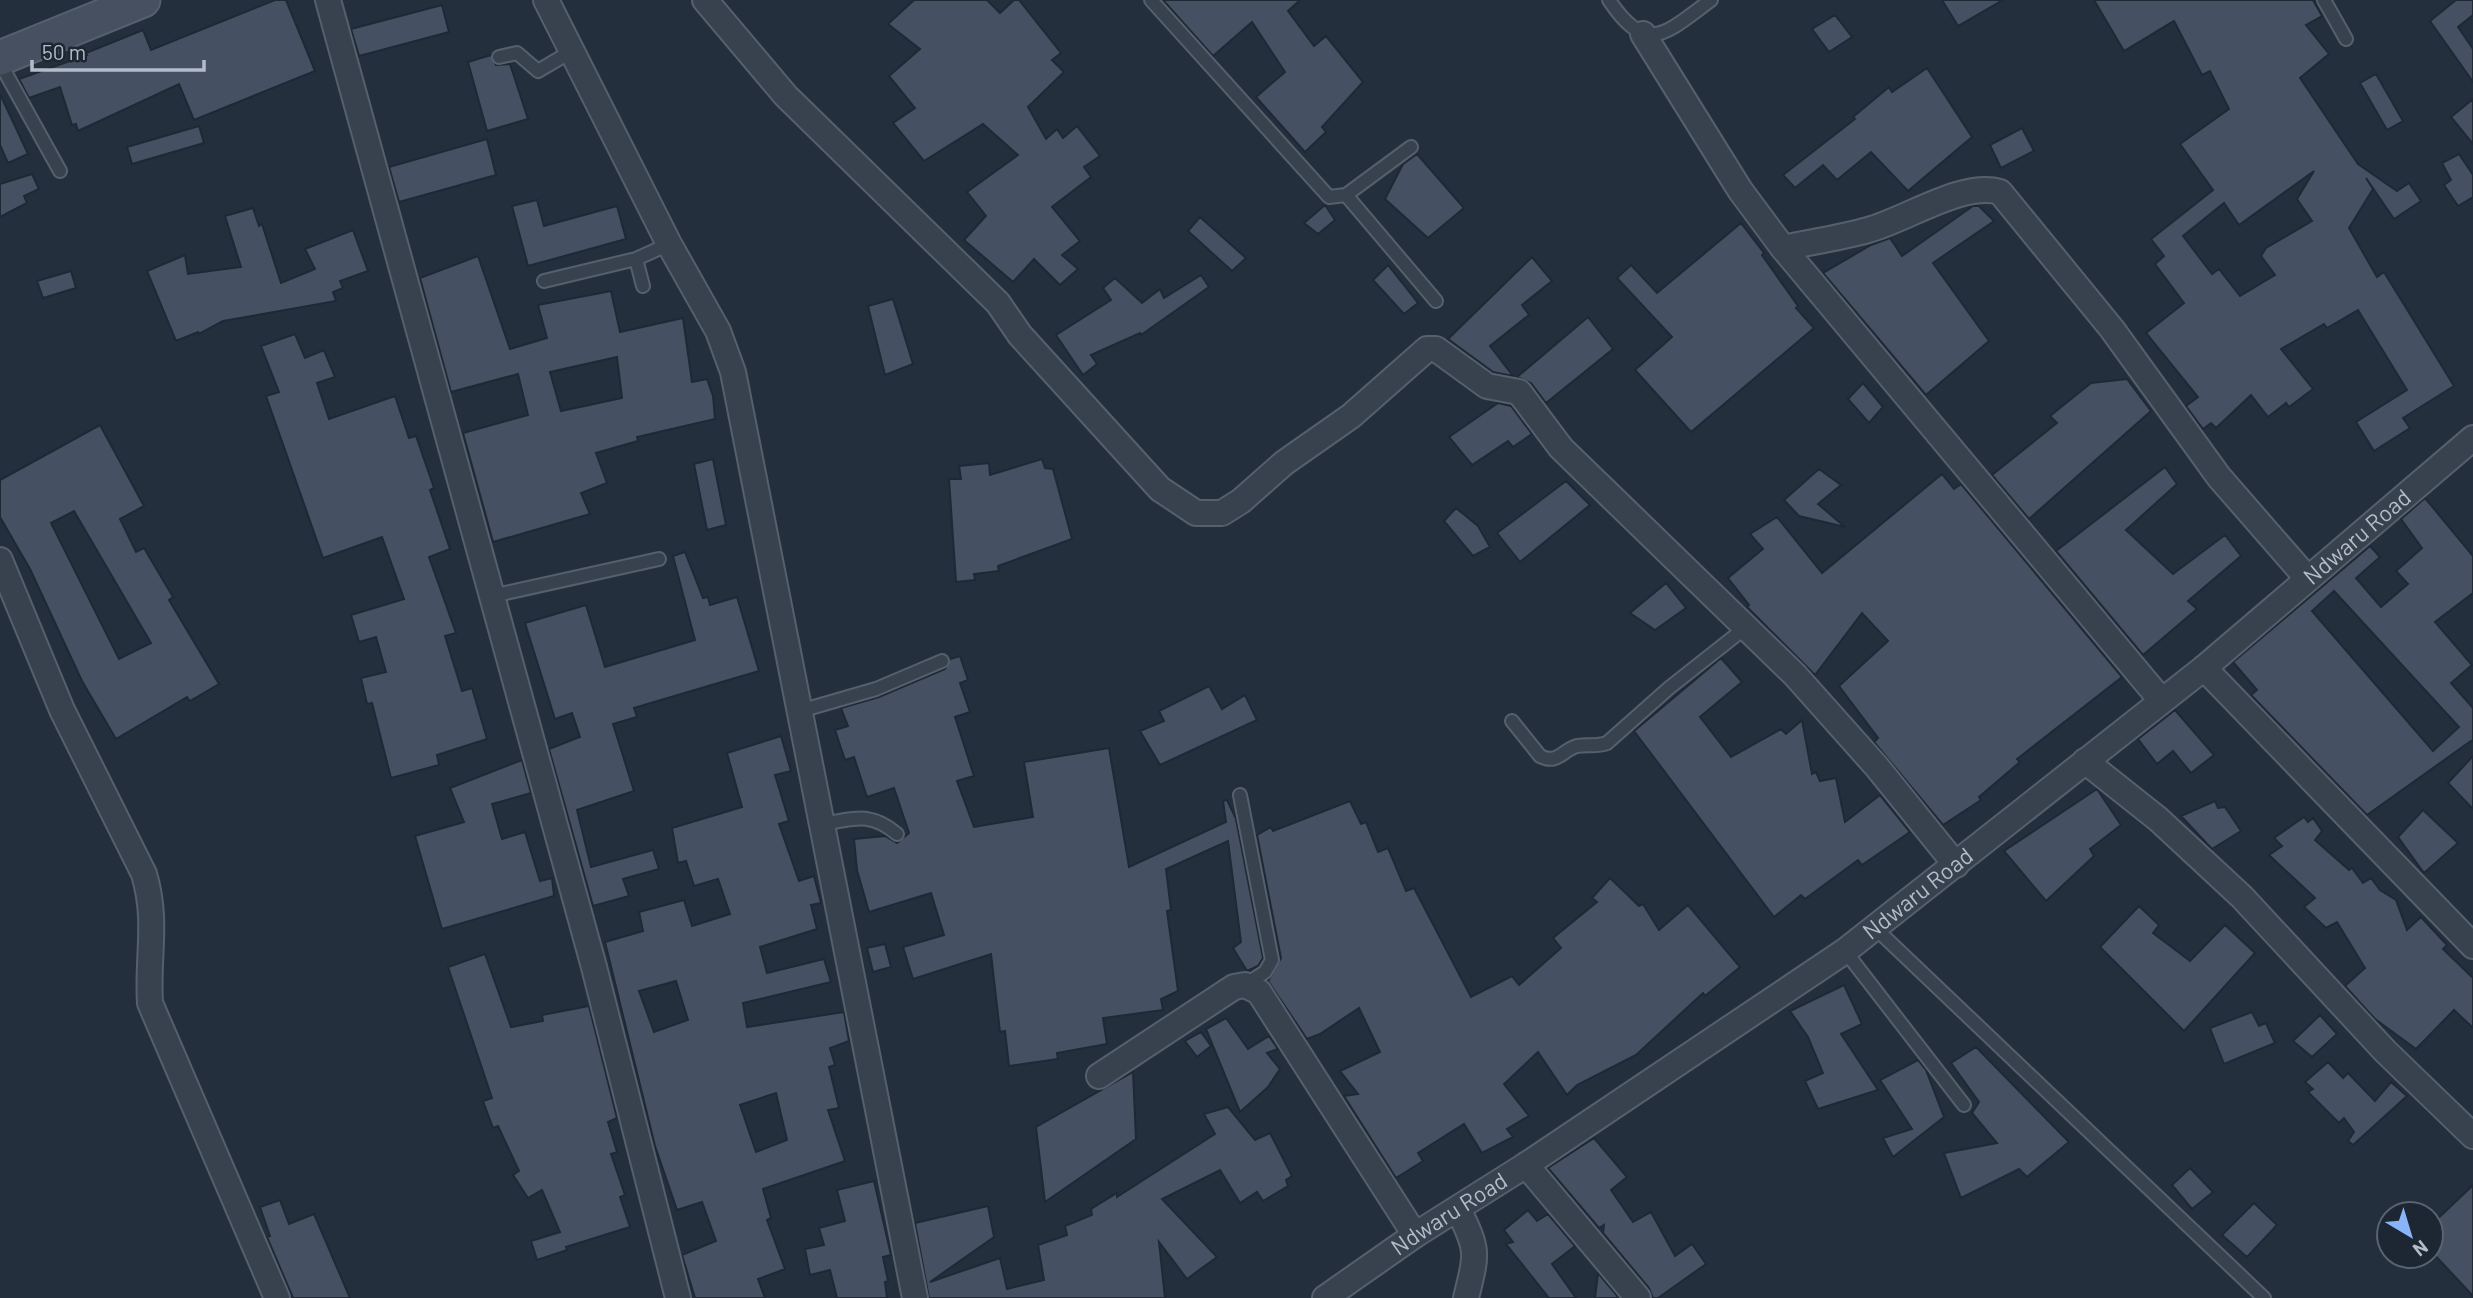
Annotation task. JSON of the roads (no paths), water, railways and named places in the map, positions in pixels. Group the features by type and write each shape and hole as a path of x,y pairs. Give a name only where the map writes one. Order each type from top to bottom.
{"main road":[{"path":"0,61 142,0"}],"street":[{"path":"328,0 594,967 678,1298"},
{"path":"546,0 669,244 718,331 733,372 915,1298"},
{"path":"705,0 786,96 998,303 1020,335 1160,489 1196,513 1222,513 1241,501 1284,463 1351,416 1427,349 1436,349 1487,386 1519,392 1561,448 1795,675 1877,766 1956,865"},
{"path":"1643,34 1740,190 1783,248 2161,700"},
{"path":"1783,248 1870,230 1965,193 1986,188 2000,192 2112,328 2219,477 2307,579"},
{"name":"Ndwaru Road","path":"1325,1298 1415,1235 1526,1165 1845,951 2204,668 2473,438"},
{"path":"0,560 62,710 144,874 153,903 148,974 150,1003 276,1298"},
{"path":"2204,668 2473,946"},
{"path":"2085,761 2158,819 2242,897 2385,1051 2473,1136"},
{"path":"1099,1076 1234,987 1245,985 1259,992 1415,1235"},
{"path":"1526,1165 1638,1298"},
{"path":"1458,1209 1472,1237 1477,1255 1466,1298"}],"lane":[{"path":"1151,0 1325,195 1335,198 1346,195 1411,147"},
{"path":"1609,0 1623,21 1643,34 1671,30 1711,0"},
{"path":"2324,0 2346,39"},
{"path":"499,57 517,53 538,71 572,51"},
{"path":"0,61 60,171"},
{"path":"1346,195 1436,301"},
{"path":"544,281 636,259 669,244"},
{"path":"636,259 643,286"},
{"path":"492,596 659,559"},
{"path":"1512,721 1546,760 1557,758 1577,746 1595,748 1607,743 1669,688 1745,628"},
{"path":"800,711 876,690 942,661"},
{"path":"1240,795 1272,960 1265,972 1245,985"},
{"path":"822,824 867,817 880,821 897,834"},
{"path":"1874,927 2264,1298"},
{"path":"1845,951 1964,1105"}]}
